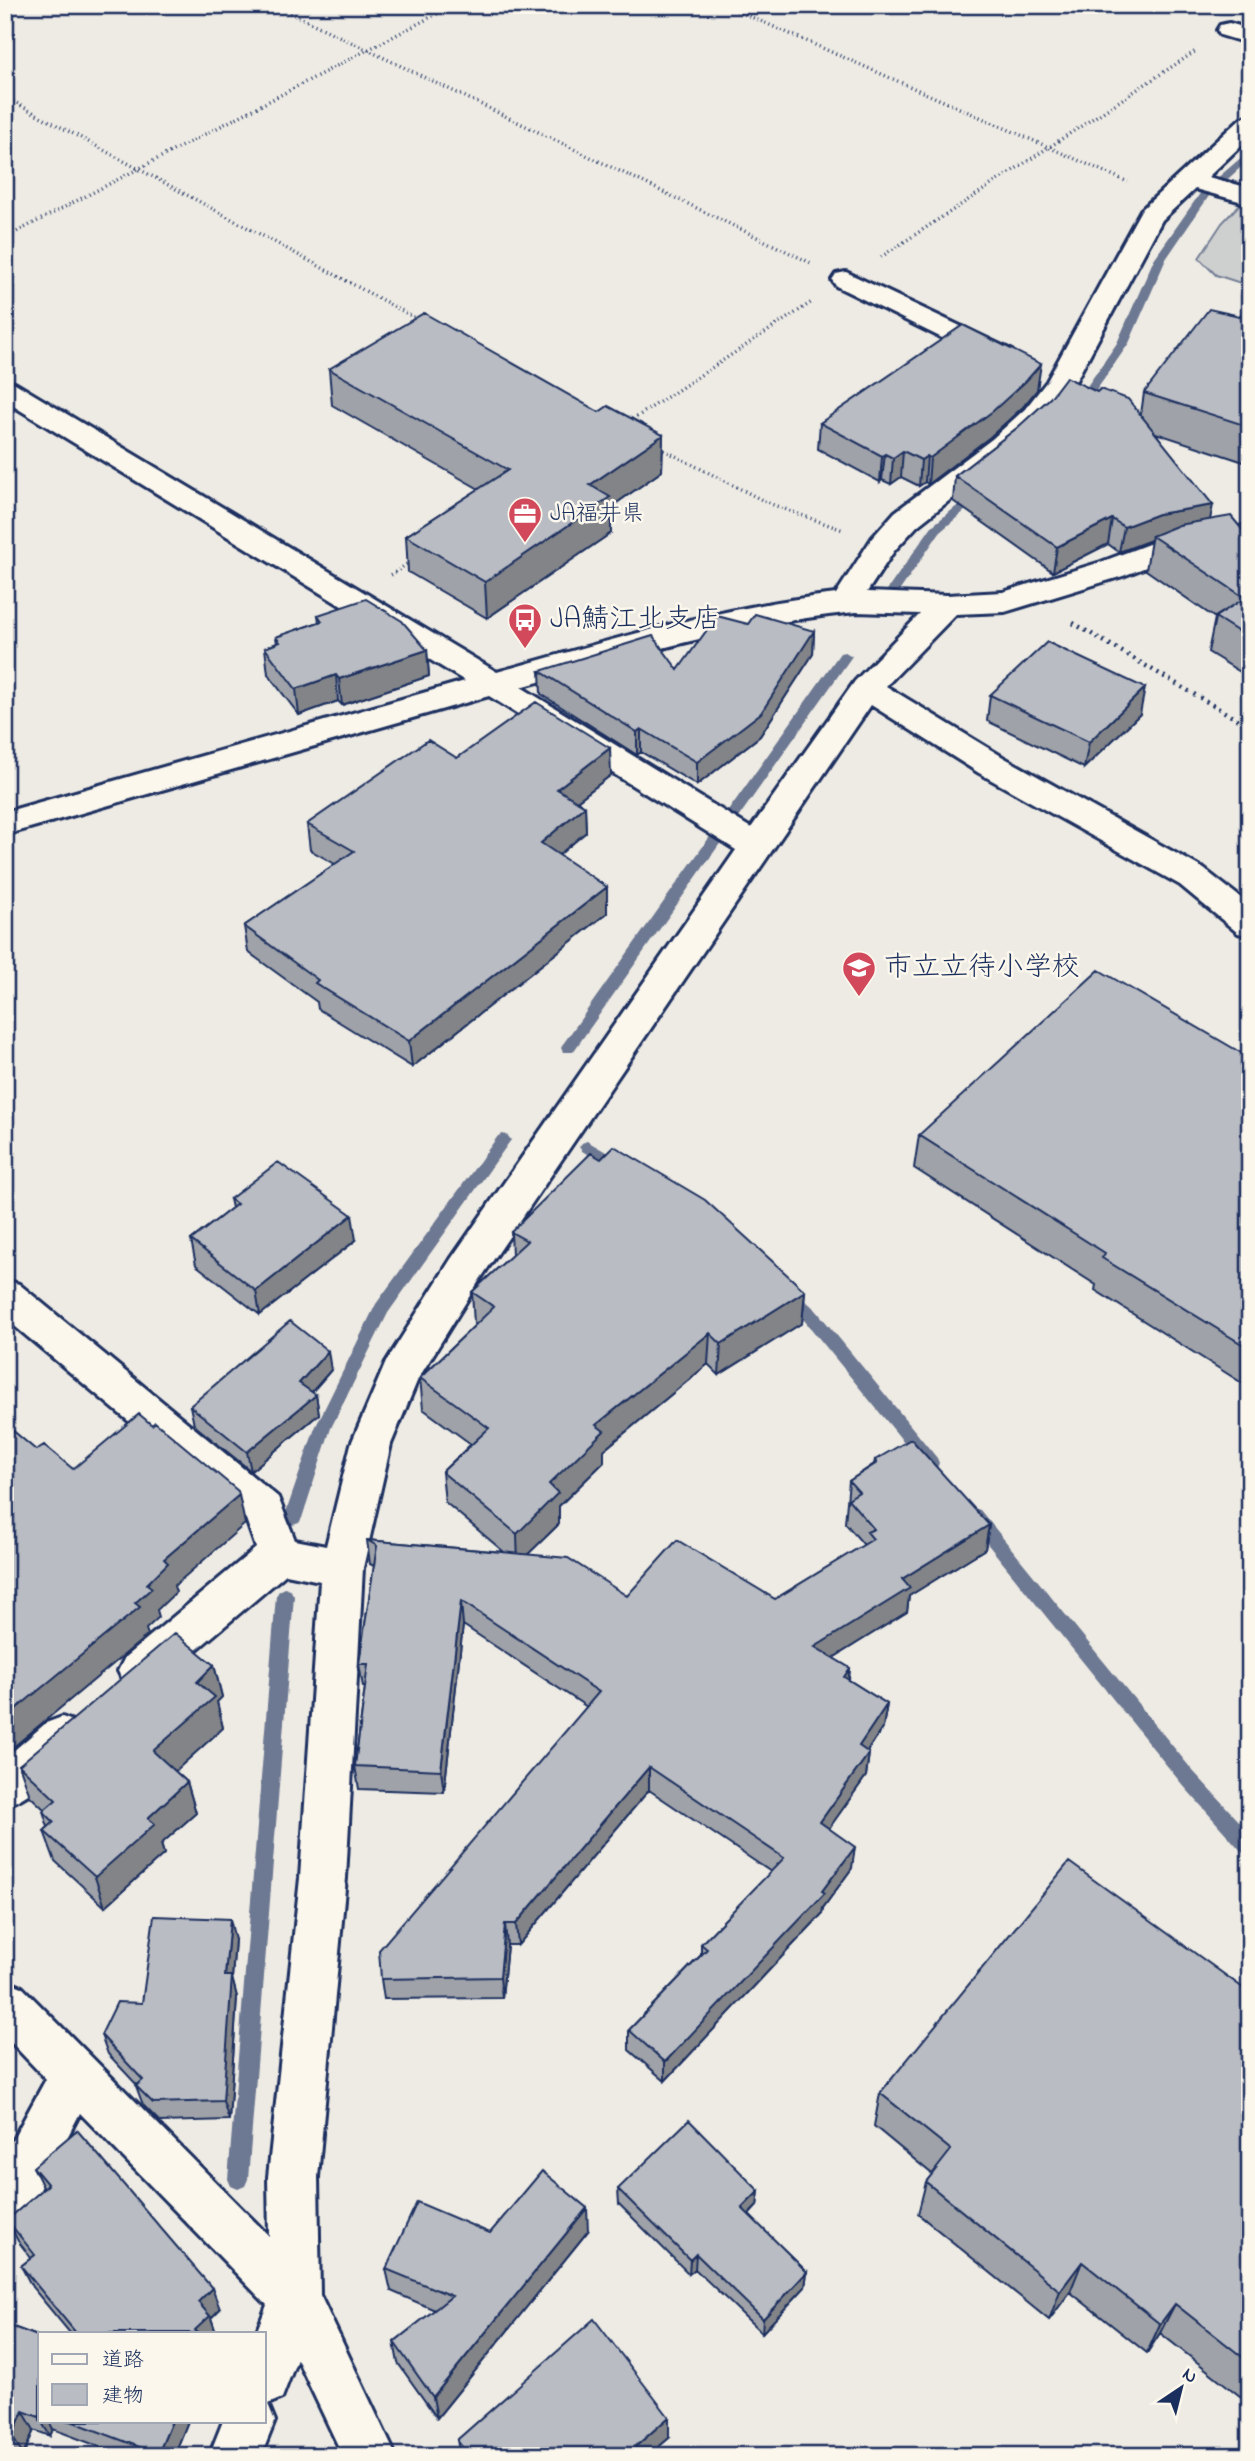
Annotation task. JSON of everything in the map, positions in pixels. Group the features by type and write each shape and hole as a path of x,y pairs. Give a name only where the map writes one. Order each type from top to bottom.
{"street":[{"path":"856,602 851,593 883,545 906,519 1002,445 1035,415 1039,374 1151,216 1195,182 1228,141 1250,123"},
{"path":"1195,182 1238,193"},
{"path":"846,280 1039,374"},
{"path":"5,389 736,834"},
{"path":"5,824 628,646 747,618 856,602 947,605 1004,602 1165,549 1250,534"},
{"path":"1219,539 1250,566"},
{"path":"266,2375 295,2298 293,2177 323,1878 341,1568 371,1444 400,1373 736,834 866,688 947,605"},
{"path":"866,688 991,765 1192,877 1250,923"},
{"path":"5,1295 263,1509 279,1554"},
{"path":"279,1554 341,1568"},
{"path":"5,1786 279,1554"},
{"path":"5,2003 295,2298 370,2456"},
{"path":"5,2204 74,2076"},
{"path":"235,2456 249,2422"}],"path":[{"path":"274,5 846,280"},
{"path":"5,238 454,5"},
{"path":"724,5 1169,200"},
{"path":"620,428 1049,147 1239,33"},
{"path":"5,97 427,324"},
{"path":"657,446 768,503 883,545"},
{"path":"353,599 423,554"},
{"path":"1027,596 1250,727"}],"shaded area":[{"path":"1239,205 1250,205 1250,286 1216,275 1199,258 1222,223"}],"building":[{"path":"1250,301 1250,427 1144,393 1209,309 1240,316"},
{"path":"424,313 599,412 608,406 663,435 590,485 610,497 485,582 406,536 508,470 329,369"},
{"path":"963,325 1041,364 993,411 930,458 927,456 921,460 903,451 893,458 885,454 882,456 820,423"},
{"path":"1066,377 1097,392 1100,389 1128,399 1213,505 1158,514 1124,527 1112,519 1057,547 955,476 1017,428 1050,398"},
{"path":"1231,516 1250,539 1250,639 1215,617 1245,598 1152,536 1179,525"},
{"path":"366,599 402,621 427,650 339,679 336,675 296,689 265,648 280,642 276,637 322,621 318,615"},
{"path":"755,614 814,631 761,713 697,762 641,729 637,732 540,671 653,636 678,670 717,616 748,624"},
{"path":"1047,642 1145,688 1089,742 990,695"},
{"path":"536,702 610,748 557,789 585,806 541,843 607,887 409,1041 315,983 318,980 244,926 354,851 307,824 428,740 457,758"},
{"path":"1099,970 1250,1058 1250,1349 1102,1258 1105,1253 919,1135"},
{"path":"614,1146 705,1200 805,1291 721,1344 710,1333 596,1425 604,1431 549,1484 558,1493 517,1534 442,1472 489,1428 420,1378 494,1307 472,1292 527,1241 511,1232 591,1153 601,1159"},
{"path":"278,1162 352,1215 256,1291 191,1240 237,1204 230,1199"},
{"path":"290,1321 328,1351 299,1383 316,1395 247,1452 190,1406"},
{"path":"139,1414 152,1425 155,1422 238,1491 239,1495 164,1559 168,1563 147,1584 152,1588 135,1603 140,1607 5,1718 5,1424 36,1450 44,1445 73,1469"},
{"path":"911,1439 989,1525 902,1579 910,1588 815,1647 850,1668 844,1677 887,1704 859,1746 869,1753 820,1822 855,1847 822,1891 825,1893 665,2062 629,2030 707,1949 701,1944 784,1858 649,1767 516,1924 505,1924 500,1977 381,1979 379,1950 599,1692 461,1601 441,1770 355,1766 368,1664 359,1664 377,1546 367,1540 568,1558 627,1596 677,1540 775,1599 873,1539 867,1532 874,1529 848,1499 859,1492 849,1481 877,1463 875,1460"},
{"path":"175,1633 214,1665 197,1682 215,1697 153,1751 187,1782 148,1818 155,1824 95,1877 44,1831 54,1822 43,1811 56,1800 19,1765"},
{"path":"1069,1862 1250,1993 1250,2363 1175,2304 1160,2324 1082,2262 1060,2291 926,2182 951,2150 880,2093"},
{"path":"154,1916 230,1919 225,1976 232,1976 223,2101 153,2103 136,2086 143,2080 101,2035 117,2002 142,2003"},
{"path":"689,2120 759,2191 742,2208 807,2272 763,2319 696,2254 690,2260 618,2189"},
{"path":"77,2130 212,2288 198,2302 210,2316 195,2330 197,2332 75,2332 21,2266 35,2255 7,2220 48,2185 33,2167"},
{"path":"542,2171 587,2208 433,2397 394,2342 452,2296 386,2269 417,2202 490,2233"},
{"path":"594,2319 669,2417 635,2447 642,2456 469,2456 457,2440"},
{"path":"5,2324 38,2336 38,2417 23,2411 12,2436 5,2434"},
{"path":"74,2422 172,2422 158,2454"},
{"path":"256,2450 304,2456 255,2456"}],"waterway":[{"path":"1080,405 1123,343 1160,259 1205,194 1250,153"},
{"path":"891,593 936,529 976,495"},
{"path":"568,1048 845,656"},
{"path":"293,1518 323,1428 382,1309 503,1140"},
{"path":"587,1147 622,1168"},
{"path":"787,1293 810,1315 931,1463"},
{"path":"974,1515 1187,1777 1250,1847"},
{"path":"238,2179 285,1596"}],"place":[{"name":"JA福井県","path":"525,544"},
{"name":"JA鯖江北支店","path":"525,650"},
{"name":"市立立待小学校","path":"859,998"}]}
